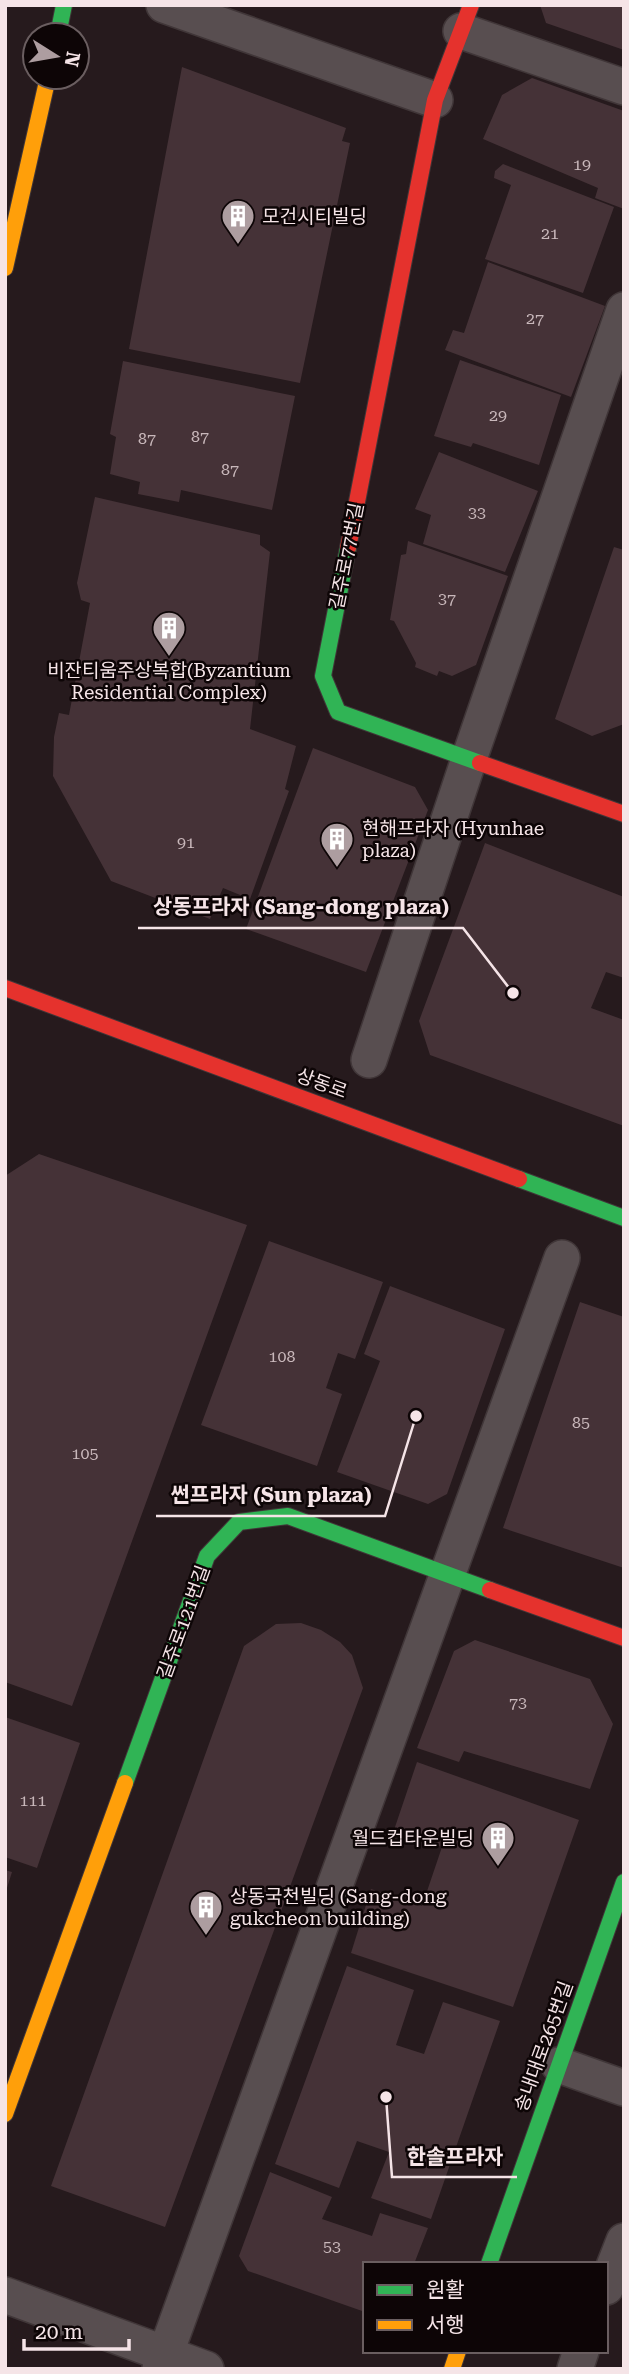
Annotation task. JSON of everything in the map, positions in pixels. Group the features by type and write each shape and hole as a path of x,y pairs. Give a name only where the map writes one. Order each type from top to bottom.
{"street":[{"path":"164,5 435,100"},
{"path":"466,18 624,87"},
{"name":"길주로77번길","path":"466,18 435,100 323,676 338,712 624,814"},
{"path":"5,268 45,91"},
{"path":"369,1060 468,759 624,310"},
{"name":"상동로","path":"5,988 624,1218"},
{"path":"163,2361 562,1258"},
{"name":"길주로121번길","path":"5,2115 207,1556 239,1522 288,1516 624,1638"},
{"name":"송내대로265번길","path":"490,2262 624,1882"},
{"path":"559,2065 624,2088"},
{"path":"608,2282 624,2241"},
{"path":"5,2295 163,2361 206,2369"}],"building":[{"path":"540,5 624,5 624,50 546,23"},
{"name":"모건시티빌딩","path":"182,67 346,128 342,141 350,143 300,383 129,349"},
{"path":"532,78 624,111 624,209 595,198 598,188 483,139 502,95"},
{"path":"503,164 614,207 583,293 485,259 511,185 494,178 495,171"},
{"path":"488,262 605,306 571,397 445,350 453,330 464,333"},
{"path":"460,360 561,395 539,465 473,443 471,447 434,436"},
{"path":"123,361 295,396 272,510 181,490 179,502 138,494 140,482 110,474 116,437 110,434"},
{"path":"439,452 538,491 505,572 423,544 431,515 415,509"},
{"name":"비잔티움주상복합(Byzantium Residential Complex)","path":"95,497 260,535 260,545 270,552 250,729 296,746 285,789 289,791 250,899 223,888 210,919 111,881 53,776 54,737 59,713 69,715 90,603 81,600 77,583"},
{"path":"408,541 508,576 476,665 452,676 439,671 437,676 415,667 416,663 394,621 390,620 401,555 406,554"},
{"path":"614,547 624,550 624,724 592,736 555,719"},
{"name":"현해프라자 (Hyunhae plaza)","path":"313,748 415,787 428,810 366,972 246,929"},
{"path":"485,843 624,897 624,978 606,972 591,1008 624,1020 624,1126 430,1055 419,1021"},
{"path":"39,1154 247,1225 72,1706 5,1682 5,1176"},
{"path":"269,1241 383,1282 355,1359 338,1353 326,1388 342,1394 317,1466 201,1425"},
{"path":"390,1286 505,1329 447,1494 428,1504 337,1472 380,1361 364,1354"},
{"path":"580,1302 624,1317 624,1568 503,1528"},
{"name":"상동국천빌딩 (Sang-dong gukcheon building)","path":"301,1623 321,1630 340,1642 352,1655 363,1688 165,2227 51,2186 244,1646 276,1624"},
{"path":"475,1640 590,1679 613,1724 590,1789 464,1751 459,1762 417,1748 454,1651"},
{"path":"5,1717 80,1743 37,1868 5,1857"},
{"name":"월드컵타운빌딩","path":"417,1762 579,1820 513,2007 351,1953 371,1889 422,1906 442,1847 394,1830"},
{"path":"5,1870 12,1872 6,1891 5,1891"},
{"path":"347,1966 414,1990 396,2045 424,2054 443,2002 500,2021 431,2219 371,2198 389,2152 357,2141 339,2188 275,2164"},
{"path":"270,2172 332,2197 322,2219 372,2236 380,2213 428,2228 415,2262 363,2262 363,2311 248,2271 239,2256"}],"traffic: fast":[{"path":"61,21 64,5"},
{"path":"348,548 323,676 338,712 480,763"},
{"path":"519,1179 624,1218"},
{"path":"125,1783 207,1556 239,1522 288,1516 490,1590"},
{"path":"490,2262 624,1882"}],"traffic: slow":[{"path":"5,268 45,91"},
{"path":"5,2114 125,1783"},
{"path":"452,2369 457,2353"}],"traffic: jam":[{"path":"348,548 435,100 471,5"},
{"path":"480,763 624,814"},
{"path":"5,988 519,1179"},
{"path":"490,1590 624,1638"}],"place":[{"name":"모건시티빌딩","path":"238,246"},
{"name":"비잔티움주상복합(Byzantium Residential Complex)","path":"169,658"},
{"name":"현해프라자 (Hyunhae plaza)","path":"337,869"},
{"name":"상동프라자 (Sang-dong plaza)","path":"513,993"},
{"name":"썬프라자 (Sun plaza)","path":"416,1416"},
{"name":"월드컵타운빌딩","path":"498,1868"},
{"name":"상동국천빌딩 (Sang-dong gukcheon building)","path":"206,1937"},
{"name":"한솔프라자","path":"386,2097"}]}
